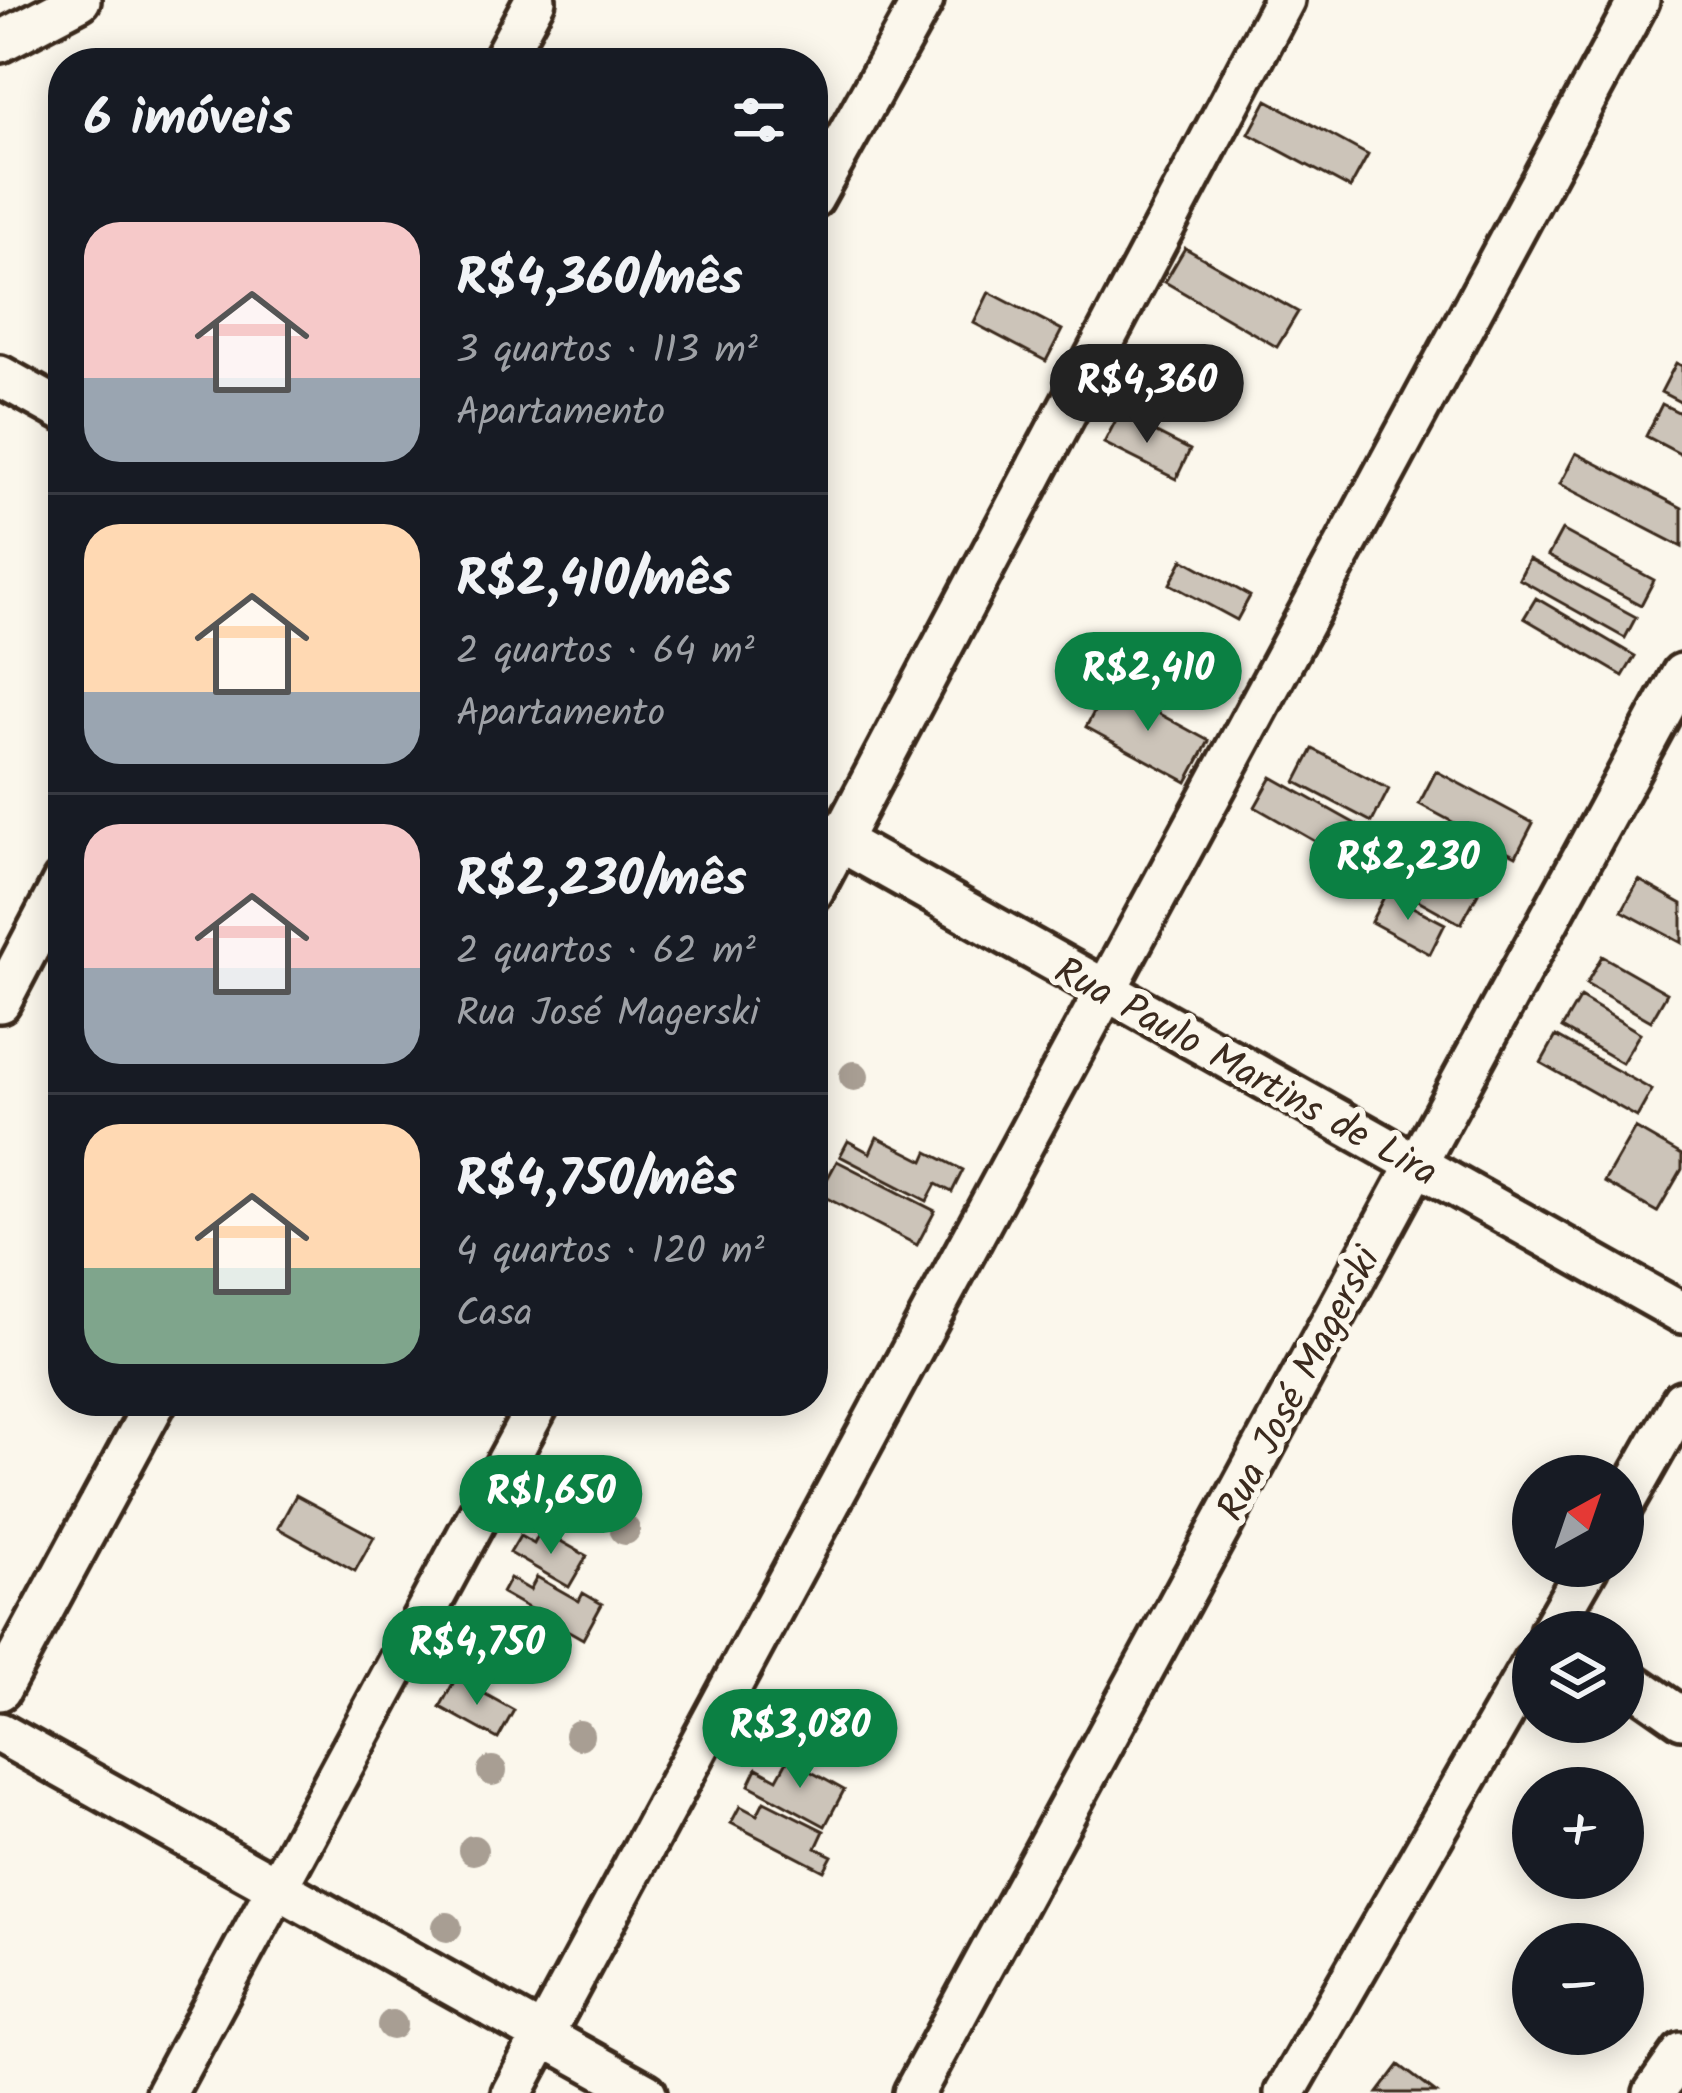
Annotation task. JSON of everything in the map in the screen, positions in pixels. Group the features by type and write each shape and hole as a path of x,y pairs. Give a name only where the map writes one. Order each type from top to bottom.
{"street":[{"path":"0,42 80,0"},
{"path":"509,48 536,0"},
{"path":"828,171 923,0"},
{"path":"828,830 1284,0"},
{"path":"512,2093 1639,0"},
{"path":"0,376 48,403"},
{"name":"Rua José Magerski","path":"914,2093 1682,674"},
{"name":"Rua Paulo Martins de Lira","path":"828,835 1682,1313"},
{"path":"0,1002 48,911"},
{"path":"1644,1468 1682,1401"},
{"path":"0,1690 148,1416"},
{"path":"166,2093 532,1416"},
{"path":"1644,1692 1682,1718"},
{"path":"1286,2093 1512,1703"},
{"path":"0,1733 646,2093"},
{"path":"1654,2093 1682,2053"}],"building":[{"path":"1267,100 1368,155 1350,188 1249,134"},
{"path":"1185,248 1298,312 1277,347 1165,282"},
{"path":"989,292 1062,330 1046,361 974,323"},
{"path":"1676,363 1682,366 1682,403 1661,392"},
{"path":"1662,404 1682,414 1682,455 1646,436"},
{"path":"1119,414 1190,450 1176,479 1104,443"},
{"path":"1576,453 1682,508 1682,547 1560,484"},
{"path":"1562,530 1654,580 1641,605 1548,556"},
{"path":"1183,559 1250,596 1237,620 1170,584"},
{"path":"1529,559 1636,617 1625,638 1519,579"},
{"path":"1536,598 1635,656 1623,676 1524,618"},
{"path":"1108,686 1209,741 1187,782 1086,727"},
{"path":"1313,749 1389,789 1372,822 1296,782"},
{"path":"1436,771 1533,823 1516,856 1419,804"},
{"path":"1272,777 1370,832 1353,863 1255,807"},
{"path":"1408,854 1478,893 1461,924 1391,885"},
{"path":"1639,880 1682,904 1682,943 1622,911"},
{"path":"1386,893 1445,924 1430,954 1371,922"},
{"path":"1602,956 1667,993 1651,1021 1586,984"},
{"path":"1580,997 1640,1033 1622,1063 1562,1028"},
{"path":"1556,1036 1652,1090 1637,1117 1541,1063"},
{"path":"1635,1128 1682,1155 1682,1169 1657,1212 1604,1182"},
{"path":"877,1137 924,1161 928,1152 963,1170 952,1192 936,1184 927,1201 840,1156 848,1141 870,1153"},
{"path":"837,1161 935,1211 917,1245 828,1199 828,1178"},
{"path":"296,1495 374,1537 355,1571 278,1528"},
{"path":"541,1530 587,1556 569,1587 510,1553 520,1536 534,1544"},
{"path":"537,1577 579,1601 583,1593 602,1604 583,1639 502,1593 510,1578 530,1590"},
{"path":"456,1678 514,1710 498,1739 440,1707"},
{"path":"788,1759 844,1790 825,1826 749,1785 757,1768 777,1779"},
{"path":"764,1801 824,1831 816,1848 832,1856 824,1871 731,1823 740,1806 757,1815"},
{"path":"1399,2065 1436,2093 1378,2093"}]}
